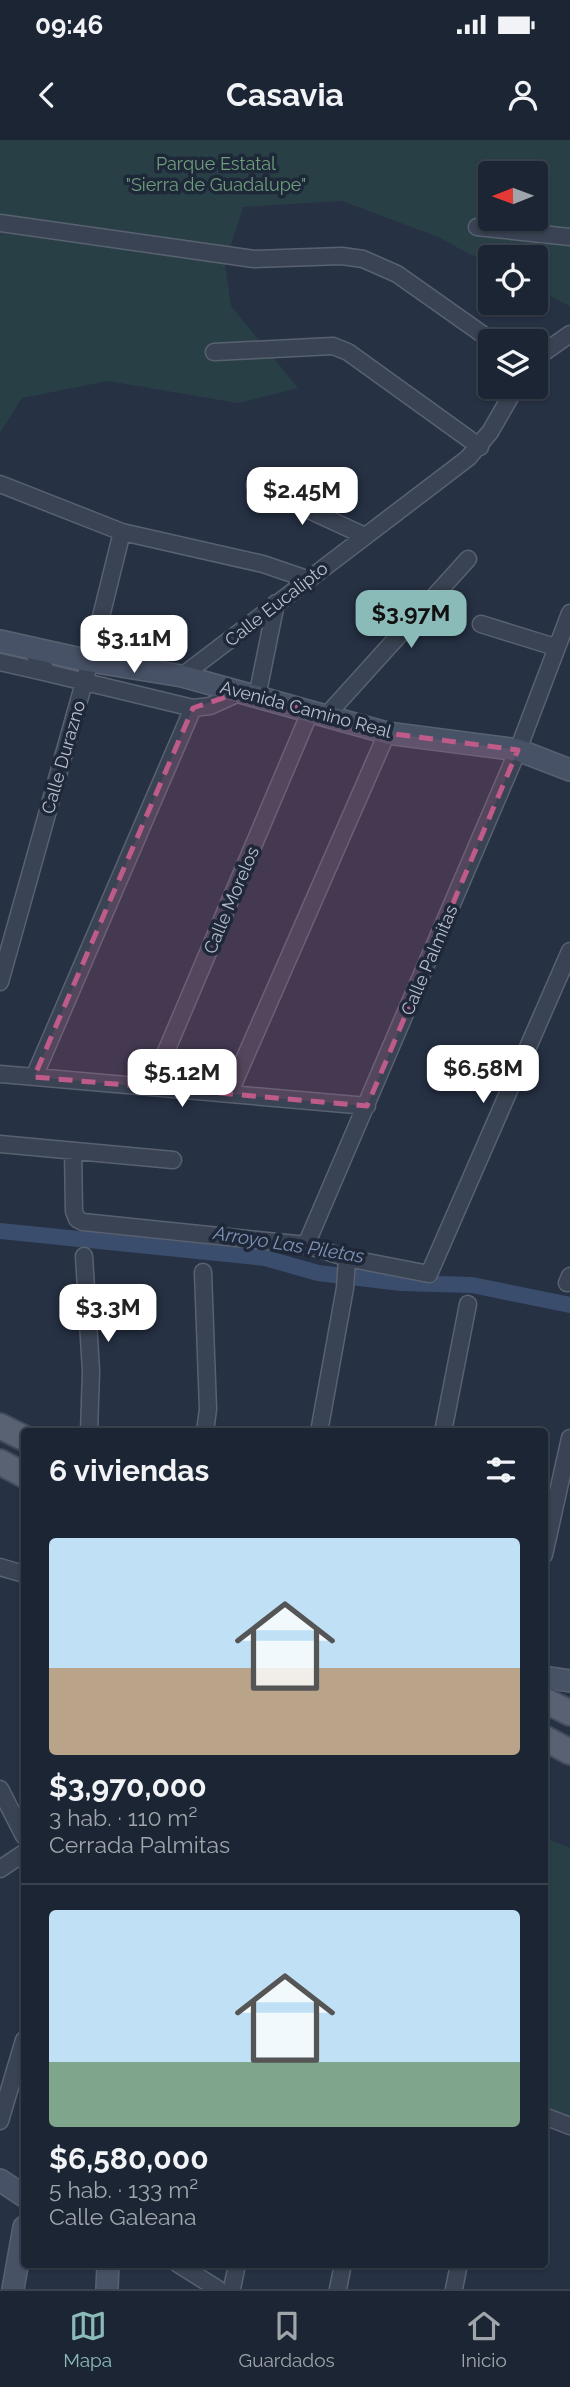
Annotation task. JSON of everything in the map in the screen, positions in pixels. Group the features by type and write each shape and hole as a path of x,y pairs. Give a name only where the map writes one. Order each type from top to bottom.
{"main road":[{"path":"0,1426 21,1436"},
{"path":"0,1462 21,1473"},
{"path":"548,1702 570,1713"},
{"path":"548,1740 570,1752"}],"street":[{"path":"0,223 254,259 342,256 363,259 397,274 478,331"},
{"path":"477,227 570,237"},
{"path":"548,350 570,334"},
{"path":"214,352 332,346 348,352 480,447"},
{"name":"Calle Eucalipto","path":"182,676 480,447 509,399"},
{"path":"0,484 122,532 263,564 307,579"},
{"path":"255,485 365,536"},
{"name":"Calle Durazno","path":"0,982 90,661 122,532"},
{"name":"Calle Morelos","path":"151,1087 318,714 468,559"},
{"path":"0,662 193,708 210,706 249,695 276,603"},
{"name":"Calle Palmitas","path":"306,1245 518,750 570,613"},
{"path":"481,624 555,647"},
{"name":"Avenida Camino Real","path":"0,641 90,661 182,676 387,733 518,750 570,770"},
{"path":"29,647 48,673"},
{"path":"34,1077 193,708"},
{"path":"229,1094 387,733"},
{"path":"73,1151 74,1211 77,1219 83,1223 306,1245 347,1263 429,1274 570,951"},
{"path":"0,1074 367,1106"},
{"path":"0,1144 173,1160"},
{"path":"84,1256 91,1371 89,1428"},
{"path":"320,1428 345,1288 347,1263"},
{"path":"203,1272 208,1409 206,1428"},
{"path":"444,1428 468,1304"},
{"path":"548,1537 570,1438"},
{"path":"0,1567 21,1573"},
{"path":"548,1678 570,1681"},
{"path":"0,1789 21,1830"},
{"path":"0,1868 21,1855"},
{"path":"0,2121 21,2050"},
{"path":"548,2118 570,2126"},
{"path":"0,2180 21,2194"},
{"path":"13,2289 21,2244"},
{"path":"107,2289 108,2268"},
{"path":"184,2268 218,2289"},
{"path":"232,2289 236,2268"},
{"path":"338,2289 342,2268"},
{"path":"454,2289 458,2268"}],"highlighted area":[{"path":"241,692 387,733 518,750 367,1106 34,1077 193,708"}],"green space":[{"name":"Parque Estatal \"Sierra de Guadalupe\"","path":"0,140 570,140 570,306 548,295 548,245 478,245 478,259 438,237 342,201 243,207 225,264 231,306 298,388 238,403 108,381 22,398 0,433"},
{"path":"548,1839 570,1848 570,2116 548,2108"}],"waterway":[{"name":"Arroyo Las Piletas","path":"0,1231 265,1258 318,1273 401,1283 472,1285 570,1305"}]}
